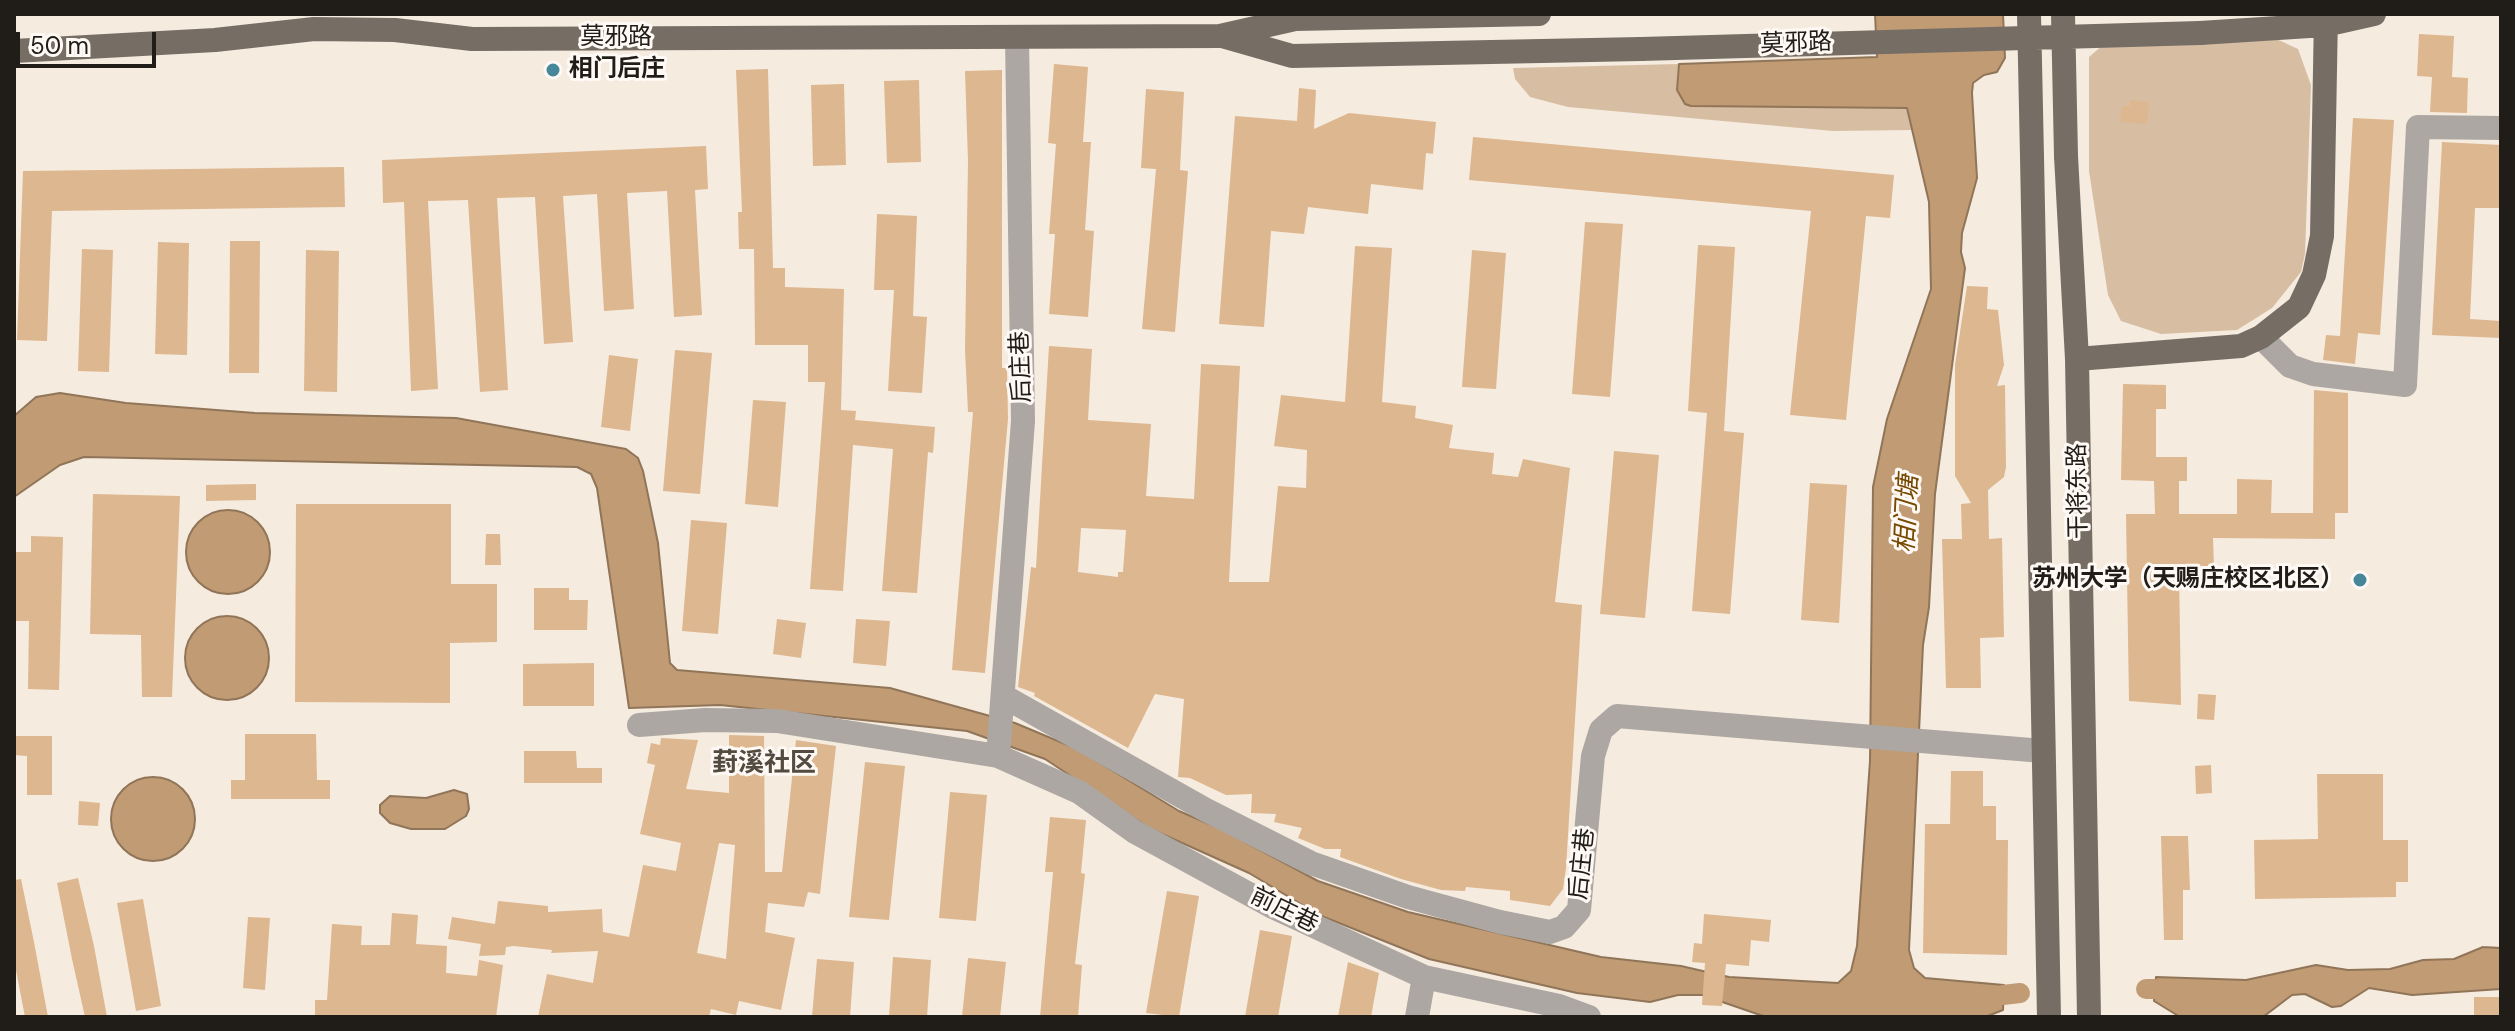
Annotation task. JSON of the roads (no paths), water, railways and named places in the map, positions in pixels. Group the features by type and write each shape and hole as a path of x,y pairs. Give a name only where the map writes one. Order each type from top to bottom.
{"main road":[{"name":"莫邪路","path":"14,51 215,40 314,29 395,30 472,39 1220,36 1295,19 1539,14"},
{"name":"干将东路","path":"2029,14 2049,1017"},
{"name":"干将东路","path":"2063,14 2066,156 2077,359 2089,1017"},
{"name":"莫邪路","path":"1220,36 1292,56 2200,33 2374,14"},
{"path":"2077,359 2228,349 2261,337 2299,307 2317,266 2324,190 2326,20"}],"street":[{"name":"后庄巷","path":"998,756 1023,421 1017,37"},
{"path":"2261,337 2290,366 2313,374 2405,385 2418,127 2501,128"},
{"name":"后庄巷","path":"1004,703 1311,863 1408,897 1550,932 1564,927 1579,910 1593,756 1601,730 1608,721 1629,714 2043,751"},
{"name":"前庄巷","path":"639,725 705,720 777,721 998,756 1079,792 1135,832 1271,906 1424,977 1559,1006 1589,1017"},
{"path":"1417,1017 1424,977"}],"water":[{"name":"相门塘","path":"1875,14 2003,14 2005,58 1997,72 1984,75 1973,83 1977,178 1962,233 1961,252 1965,268 1935,494 1929,607 1923,645 1909,950 1914,968 1925,978 2004,985 2003,1010 1985,1017 1766,1017 1702,995 1678,995 1650,1002 1577,993 1429,959 1319,915 1249,873 1151,829 1045,759 967,731 720,705 629,708 597,488 591,474 577,467 84,457 60,465 14,497 14,416 36,397 60,393 126,403 255,413 456,418 626,449 638,458 643,471 658,543 670,663 677,670 890,688 1015,723 1077,749 1179,811 1223,830 1318,881 1408,912 1601,957 1681,966 1729,977 1838,983 1851,971 1857,946 1870,761 1873,487 1887,419 1931,289 1929,202 1907,108 1691,106 1685,104 1677,90 1679,64 1877,57"},
{"path":"228,510 251,517 263,529 270,552 263,575 251,587 228,594 205,587 193,575 186,552 193,529 205,517"},
{"path":"227,616 250,623 262,635 269,658 262,681 250,693 227,700 204,693 192,681 185,658 192,635 204,623"},
{"path":"153,777 176,784 188,796 195,819 188,842 176,854 153,861 130,854 118,842 111,819 118,796 130,784"},
{"path":"454,790 467,794 469,809 466,816 445,829 411,829 390,823 380,813 380,805 390,796 426,798"},
{"path":"2483,947 2501,948 2501,989 2412,995 2369,988 2341,1006 2332,1007 2305,994 2292,995 2263,1017 2180,1017 2154,1001 2156,977 2246,980 2316,965 2348,970 2390,969 2423,960 2454,959"}],"waterway":[{"path":"2146,989 2155,989"},
{"path":"2003,995 2020,993"}],"place":[{"name":"相门后庄","path":"553,70"},
{"name":"苏州大学（天赐庄校区北区）","path":"2360,580"}],"district":[{"name":"葑溪社区","path":"764,764"}]}
